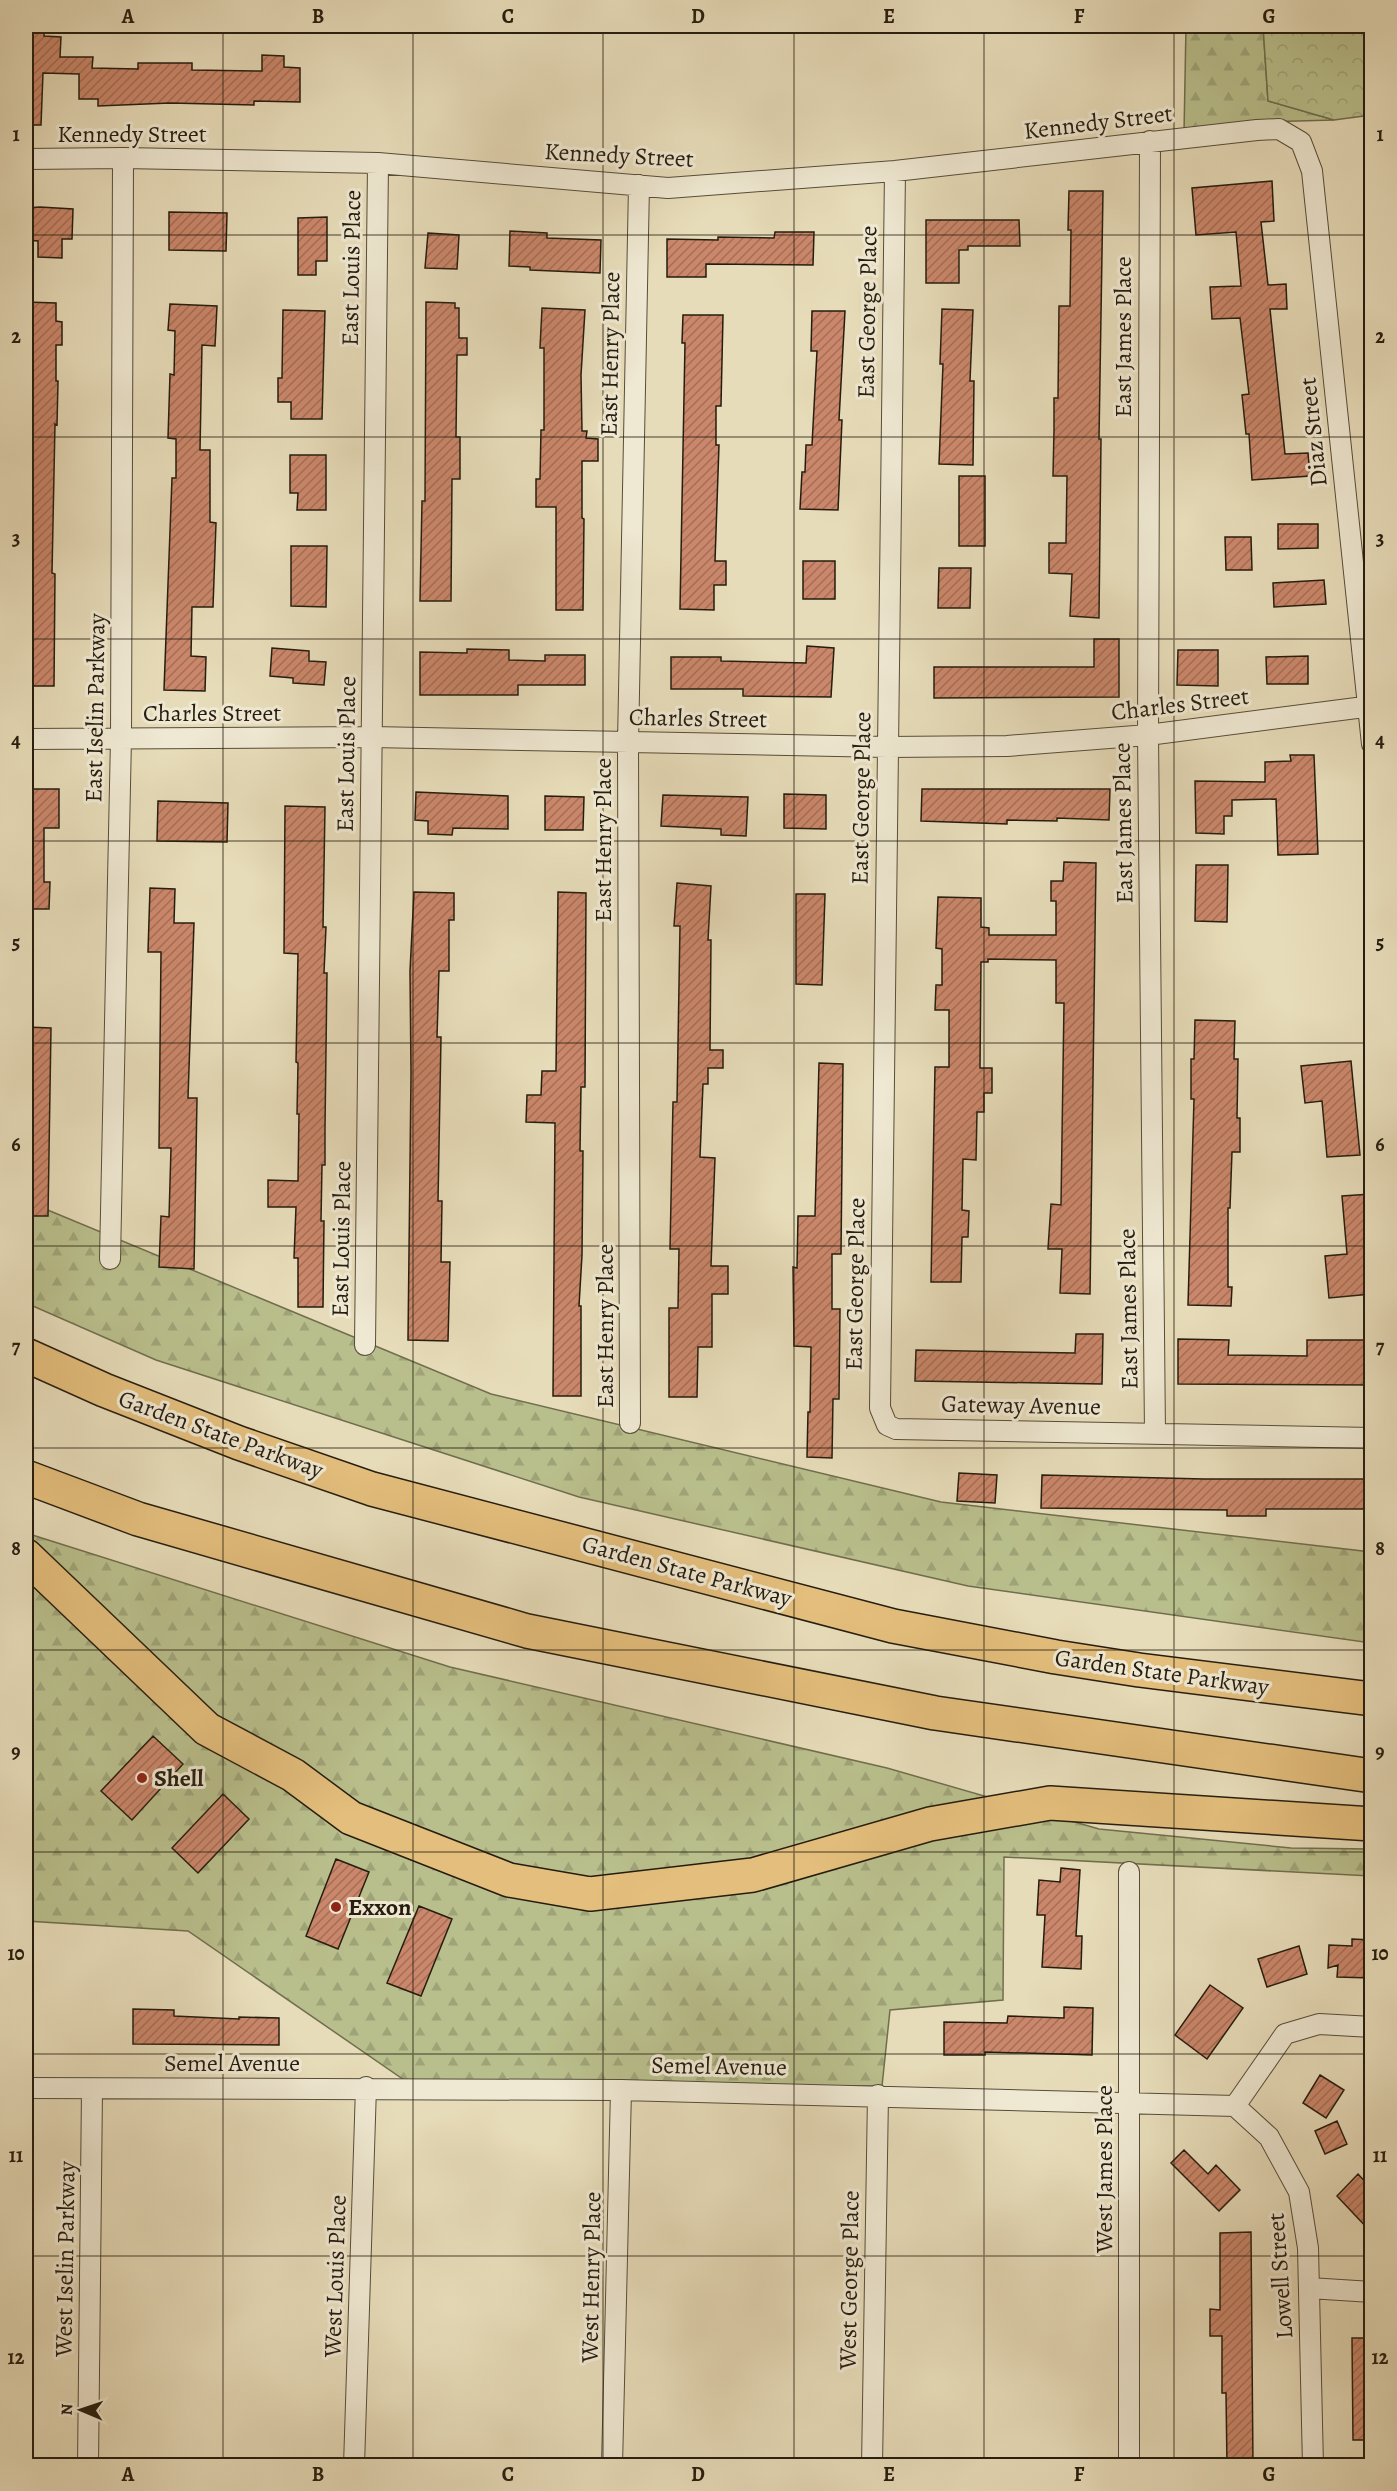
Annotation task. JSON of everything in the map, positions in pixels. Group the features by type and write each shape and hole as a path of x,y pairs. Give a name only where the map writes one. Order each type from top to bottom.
{"highway":[{"name":"Garden State Parkway","path":"26,1354 104,1390 372,1489 893,1626 1140,1670 1371,1699"},
{"path":"26,1477 138,1519 527,1631 935,1713 1371,1776"},
{"path":"26,1556 207,1729 293,1775 351,1818 509,1880 590,1894 753,1875 930,1824 1050,1803 1371,1824"}],"street":[{"name":"Kennedy Street","path":"26,159 123,158 378,163 668,188 895,171 1150,141 1279,129"},
{"name":"Diaz Street","path":"1279,129 1301,142 1312,171 1370,706 1371,744"},
{"name":"East James Place","path":"1150,141 1148,735 1155,1433"},
{"name":"East Iselin Parkway","path":"110,1258 121,738 123,158"},
{"name":"East Louis Place","path":"365,1345 378,163"},
{"name":"East George Place","path":"887,1425 880,1408 879,1386 895,171"},
{"name":"East Henry Place","path":"630,1423 628,743 639,186"},
{"name":"Charles Street","path":"26,739 372,737 887,747 1007,746 1148,735 1370,706"},
{"name":"Gateway Avenue","path":"887,1425 896,1429 913,1430 1371,1437"},
{"name":"West James Place","path":"1129,1872 1129,2466"},
{"path":"1235,2106 1285,2034 1318,2024 1371,2027"},
{"name":"Semel Avenue","path":"26,2088 92,2090 366,2087 621,2090 1235,2106"},
{"name":"West Louis Place","path":"354,2466 366,2087"},
{"name":"West Iselin Parkway","path":"88,2466 92,2090"},
{"name":"West Henry Place","path":"612,2466 621,2090"},
{"name":"West George Place","path":"872,2466 878,2095"},
{"name":"Lowell Street","path":"1235,2106 1269,2137 1299,2192 1308,2248 1312,2466"},
{"path":"1309,2289 1371,2292"}],"green space":[{"path":"385,26 608,26 612,33"},
{"path":"1186,26 1263,26 1268,101 1334,120 1256,122 1184,133"},
{"path":"1263,26 1371,26 1371,115 1334,120 1268,101"},
{"path":"26,1201 491,1394 941,1502 1371,1552 1371,1643 968,1586 579,1497 156,1360 26,1303"},
{"path":"26,1533 450,1667 887,1768 1099,1829 1291,1848 1371,1849 1371,1876 1004,1857 1003,2000 890,2010 882,2086 410,2084 188,1931 26,1921"}],"building":[{"path":"26,26 45,26 44,36 61,37 60,57 93,57 92,68 138,69 138,63 192,63 192,70 262,71 262,55 284,56 284,67 300,68 300,102 254,101 254,105 170,103 98,106 98,99 79,99 79,74 43,73 41,125 26,125"},
{"path":"1272,181 1274,221 1261,222 1268,285 1286,284 1287,309 1270,309 1285,454 1308,453 1310,476 1252,480 1249,434 1246,434 1242,395 1249,394 1240,318 1212,319 1210,287 1241,286 1236,232 1196,235 1192,188"},
{"path":"1069,191 1103,191 1099,618 1070,616 1072,574 1049,573 1049,543 1066,543 1067,476 1053,476 1054,398 1058,398 1059,306 1070,306"},
{"path":"26,208 73,209 72,239 62,239 62,258 38,257 38,241 26,240"},
{"path":"169,212 227,213 226,251 169,250"},
{"path":"327,217 327,261 316,261 316,275 298,275 298,218"},
{"path":"926,220 1019,220 1020,246 968,246 968,250 959,250 959,283 926,283"},
{"path":"510,231 547,233 547,238 601,240 600,273 530,270 530,267 509,266"},
{"path":"775,232 814,232 813,265 706,264 706,277 667,277 667,239 774,238"},
{"path":"428,233 459,235 457,269 425,268"},
{"path":"26,302 56,303 56,321 62,322 62,345 56,345 56,381 58,381 52,573 55,574 54,686 26,686"},
{"path":"426,302 455,303 455,308 459,308 459,338 467,338 467,355 457,355 456,437 460,437 460,479 452,479 451,601 420,601 422,501 425,501"},
{"path":"170,304 217,306 215,346 202,345 200,450 210,450 210,522 216,523 213,607 192,607 191,656 206,657 205,691 164,690 172,478 176,478 176,439 168,438 170,374 174,375 175,331 168,330"},
{"path":"542,308 585,310 581,375 582,431 587,431 586,438 598,439 598,461 582,461 583,610 556,610 556,507 536,507 536,479 540,479 541,430 544,430 544,348 540,348"},
{"path":"942,309 973,310 970,381 974,381 973,465 939,464 943,364 940,364"},
{"path":"283,310 325,311 322,419 291,419 291,402 278,402 278,378 282,378"},
{"path":"812,311 845,311 839,420 842,420 838,510 800,509 806,445 812,445 817,351 811,351"},
{"path":"683,315 723,315 721,406 716,406 716,445 719,445 715,561 726,561 726,585 714,585 714,610 680,609 685,343 682,343"},
{"path":"290,455 326,455 326,510 297,510 298,493 290,493"},
{"path":"959,476 985,476 985,546 959,546"},
{"path":"1278,524 1318,524 1318,548 1278,549"},
{"path":"1225,537 1251,537 1252,570 1226,570"},
{"path":"291,546 327,546 326,607 291,606"},
{"path":"803,561 835,561 835,599 803,599"},
{"path":"939,568 971,568 970,608 938,608"},
{"path":"1324,580 1326,604 1274,607 1273,583"},
{"path":"1094,639 1119,639 1119,697 934,698 934,667 1094,667"},
{"path":"807,646 834,648 831,697 743,696 743,689 671,689 671,657 721,657 721,661 806,663"},
{"path":"272,648 309,651 309,661 326,662 324,685 293,683 293,678 270,676"},
{"path":"467,649 509,650 509,660 545,661 545,655 585,655 585,685 518,685 518,695 420,695 420,652 467,653"},
{"path":"1178,650 1218,650 1218,686 1177,685"},
{"path":"1308,656 1308,684 1267,684 1266,657"},
{"path":"1290,755 1314,755 1318,854 1278,855 1276,799 1232,800 1232,816 1224,816 1224,834 1196,833 1195,781 1265,782 1265,762 1291,761"},
{"path":"26,789 59,789 59,828 44,828 44,882 50,882 49,909 26,909"},
{"path":"922,789 1110,789 1109,820 1057,818 1057,821 1007,820 1007,824 921,821"},
{"path":"416,792 508,796 508,829 453,828 452,835 428,834 428,821 415,820"},
{"path":"784,794 826,795 826,829 784,828"},
{"path":"663,795 748,797 746,836 721,835 721,829 661,826"},
{"path":"545,796 584,797 583,830 545,830"},
{"path":"158,801 228,803 227,842 157,841"},
{"path":"285,806 325,807 323,927 326,927 324,973 327,973 325,1165 322,1165 321,1221 324,1221 323,1307 298,1307 298,1258 294,1258 296,1207 268,1207 268,1180 298,1181 299,1114 297,1114 298,1063 296,1062 298,954 284,953"},
{"path":"1064,862 1096,863 1090,1294 1060,1293 1062,1249 1048,1249 1051,1204 1061,1205 1064,1003 1056,1003 1056,960 988,959 988,962 981,962 980,1068 992,1068 992,1093 984,1093 984,1112 977,1112 976,1160 963,1159 962,1210 969,1211 968,1237 962,1237 961,1282 931,1282 935,1067 949,1067 949,1010 935,1010 936,985 942,985 942,949 936,948 938,897 981,898 981,927 989,928 989,935 1056,935 1056,901 1051,901 1051,881 1063,881"},
{"path":"1196,865 1228,865 1227,922 1195,921"},
{"path":"677,883 711,886 708,940 711,940 710,1050 723,1050 723,1068 708,1068 708,1084 703,1084 700,1157 715,1158 711,1266 728,1266 728,1294 712,1294 712,1347 698,1347 697,1397 669,1397 669,1308 678,1308 679,1249 670,1249 673,1102 677,1102 680,926 674,926"},
{"path":"150,888 175,889 174,923 194,923 188,1098 197,1098 194,1269 159,1267 161,1216 169,1217 171,1148 159,1148 161,952 148,952"},
{"path":"414,892 454,893 454,920 449,920 449,971 439,971 437,1037 441,1037 438,1201 442,1201 441,1262 450,1262 448,1341 408,1340 410,971"},
{"path":"558,892 586,893 585,1087 581,1087 580,1151 583,1151 579,1306 581,1306 581,1396 553,1396 555,1123 526,1122 527,1095 541,1095 542,1071 556,1071"},
{"path":"796,894 825,894 822,985 796,984"},
{"path":"1195,1020 1235,1021 1234,1059 1238,1059 1237,1118 1240,1118 1240,1152 1232,1152 1230,1208 1228,1208 1228,1287 1232,1287 1231,1306 1188,1305 1194,1099 1191,1099 1191,1059 1194,1059"},
{"path":"26,1027 51,1028 48,1216 26,1216"},
{"path":"1351,1061 1360,1155 1327,1157 1322,1101 1305,1103 1301,1066"},
{"path":"819,1063 843,1064 841,1254 832,1254 832,1309 840,1309 839,1399 833,1399 832,1458 807,1457 811,1347 794,1346 793,1267 797,1268 798,1216 815,1216"},
{"path":"1371,1194 1371,1224 1366,1224 1371,1294 1329,1298 1325,1256 1347,1254 1342,1196"},
{"path":"1076,1334 1103,1334 1102,1384 915,1381 916,1350 1075,1353"},
{"path":"1178,1339 1229,1340 1228,1355 1307,1356 1307,1340 1371,1340 1371,1385 1178,1384"},
{"path":"959,1473 997,1475 995,1503 957,1501"},
{"path":"1042,1475 1204,1479 1371,1479 1371,1509 1266,1509 1266,1516 1227,1516 1227,1510 1041,1508"},
{"name":"Shell","path":"153,1736 183,1764 132,1820 101,1791"},
{"path":"223,1794 249,1819 198,1873 172,1848"},
{"name":"Exxon","path":"336,1859 369,1872 338,1949 306,1936"},
{"path":"1061,1868 1080,1870 1076,1936 1082,1936 1081,1969 1042,1967 1045,1915 1037,1915 1039,1880 1060,1882"},
{"path":"419,1906 452,1919 421,1996 387,1983"},
{"path":"1352,1939 1371,1940 1371,1978 1337,1977 1338,1965 1328,1968 1329,1945 1352,1946"},
{"path":"1299,1946 1307,1974 1267,1987 1258,1959"},
{"path":"1210,1985 1243,2008 1207,2059 1175,2035"},
{"path":"1064,2007 1093,2008 1092,2055 985,2052 985,2055 944,2055 944,2022 1007,2023 1008,2016 1064,2018"},
{"path":"133,2009 174,2010 174,2016 279,2018 279,2045 133,2044"},
{"path":"1320,2075 1344,2090 1326,2118 1303,2103"},
{"path":"1337,2121 1347,2144 1325,2154 1315,2131"},
{"path":"1184,2150 1208,2174 1216,2165 1240,2190 1219,2211 1171,2163"},
{"path":"1358,2174 1371,2188 1371,2232 1337,2196"},
{"path":"1251,2232 1253,2466 1227,2466 1226,2393 1222,2393 1222,2336 1210,2336 1210,2309 1220,2310 1220,2233"},
{"path":"1352,2338 1371,2338 1371,2440 1353,2440"}],"place":[{"name":"Shell","path":"142,1778"},
{"name":"Exxon","path":"336,1907"}]}
